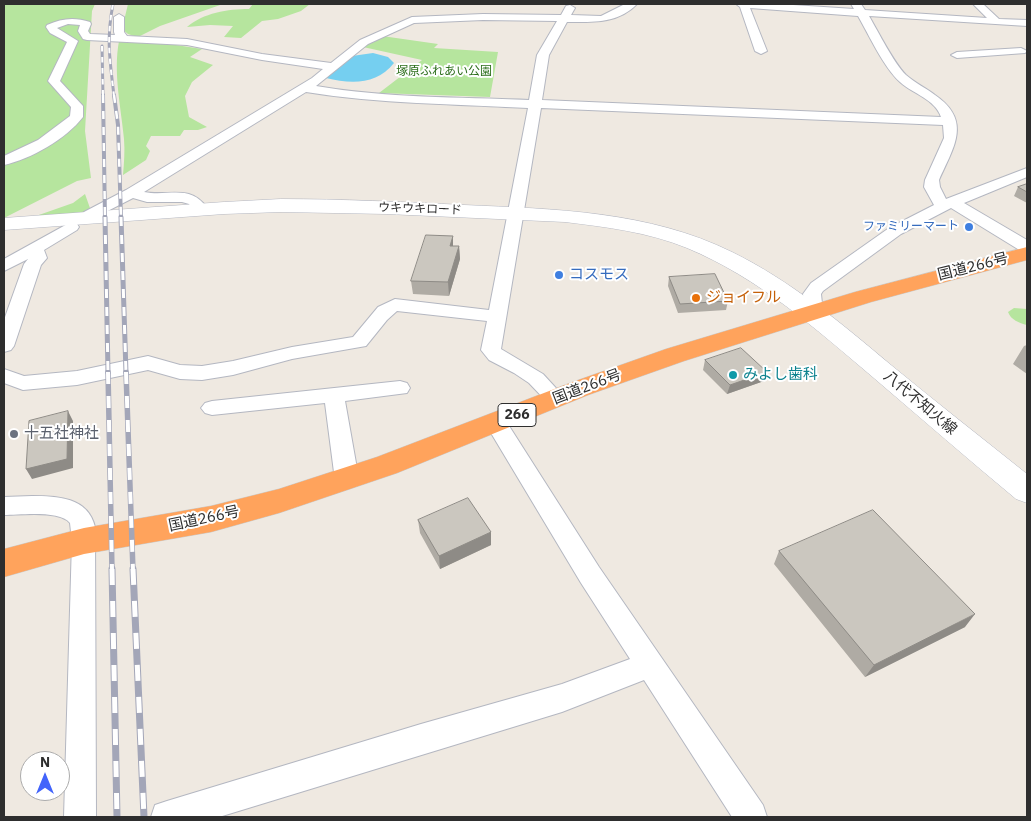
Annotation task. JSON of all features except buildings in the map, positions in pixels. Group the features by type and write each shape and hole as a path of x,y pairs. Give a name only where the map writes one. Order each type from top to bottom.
{"highway":[{"name":"国道266号","path":"4,563 84,541 211,519 279,501 347,480 675,355 929,278 1027,253"}],"street":[{"path":"556,399 542,382 531,373 496,355 491,350 517,213 543,55 573,4"},
{"path":"90,215 131,193 304,88 334,67 364,42 414,15 602,19 632,4"},
{"path":"741,4 858,8 941,18 1027,23"},
{"path":"744,4 761,51"},
{"path":"930,4 941,18"},
{"path":"978,4 996,22"},
{"path":"858,8 894,70 899,76 940,104 948,121 951,138 932,180 932,187 948,205 1027,247"},
{"path":"119,17 119,32 122,37"},
{"path":"4,160 48,141 61,132 76,117 77,106 54,82 73,41 54,31 51,27 58,23 79,21 86,24 83,31 87,37 122,37 187,42 262,57 334,67"},
{"path":"957,54 1025,53"},
{"path":"304,88 346,95 948,121"},
{"path":"814,313 812,294 817,286 896,230 948,205 1027,172"},
{"path":"131,193 147,196 184,197 194,201 200,209"},
{"name":"ウキウキロード","path":"4,224 258,206 333,206 571,216 628,224 664,232 723,256 764,278 814,313"},
{"path":"4,266 71,227"},
{"path":"4,346 33,264 38,258 38,253 34,249"},
{"path":"4,376 23,383 77,378 148,363 180,372 202,373 232,368 292,353 359,342 367,335 387,308 395,305 498,317"},
{"name":"八代不知火線","path":"814,313 1027,491"},
{"path":"212,408 400,388"},
{"path":"334,395 347,480"},
{"path":"496,423 590,575 751,817"},
{"path":"4,506 68,508 77,514 82,523 84,541 80,817"},
{"path":"167,817 562,698 649,665"}],"green space":[{"path":"4,4 95,4 92,11 85,131 91,178 77,181 4,218"},
{"path":"128,4 223,4 160,26 138,37 202,49 190,57 213,65 192,82 185,96 189,117 207,127 198,130 184,130 180,136 151,136 146,146 150,151 146,160 123,175 124,144 117,78 117,53 119,41 137,37 128,34 122,29"},
{"path":"253,4 310,4 301,11 278,19 262,21 241,38 224,37 233,26 187,27 208,15 224,11 249,9"},
{"name":"塚原ふれあい公園","path":"382,36 438,44 434,48 498,52 490,97 379,93 422,60 363,47"},
{"path":"85,194 91,211 83,215 36,216 73,203"},
{"path":"1014,308 1027,309 1027,325 1011,317 1008,312"}],"water":[{"path":"373,53 388,57 394,63 380,75 363,81 354,82 326,78 352,56"}],"railway":[{"path":"113,4 109,40 114,96"},
{"path":"102,46 103,96"},
{"path":"103,95 105,218"},
{"path":"114,95 118,125 121,218"},
{"path":"105,217 108,373"},
{"path":"121,217 126,373"},
{"path":"108,372 112,571"},
{"path":"126,372 133,571"},
{"path":"112,569 117,817"},
{"path":"133,569 144,817"}],"place":[{"name":"ファミリーマート","path":"969,227"},
{"name":"コスモス","path":"559,275"},
{"name":"ジョイフル","path":"696,298"},
{"name":"みよし歯科","path":"733,375"},
{"name":"十五社神社","path":"14,434"}]}
